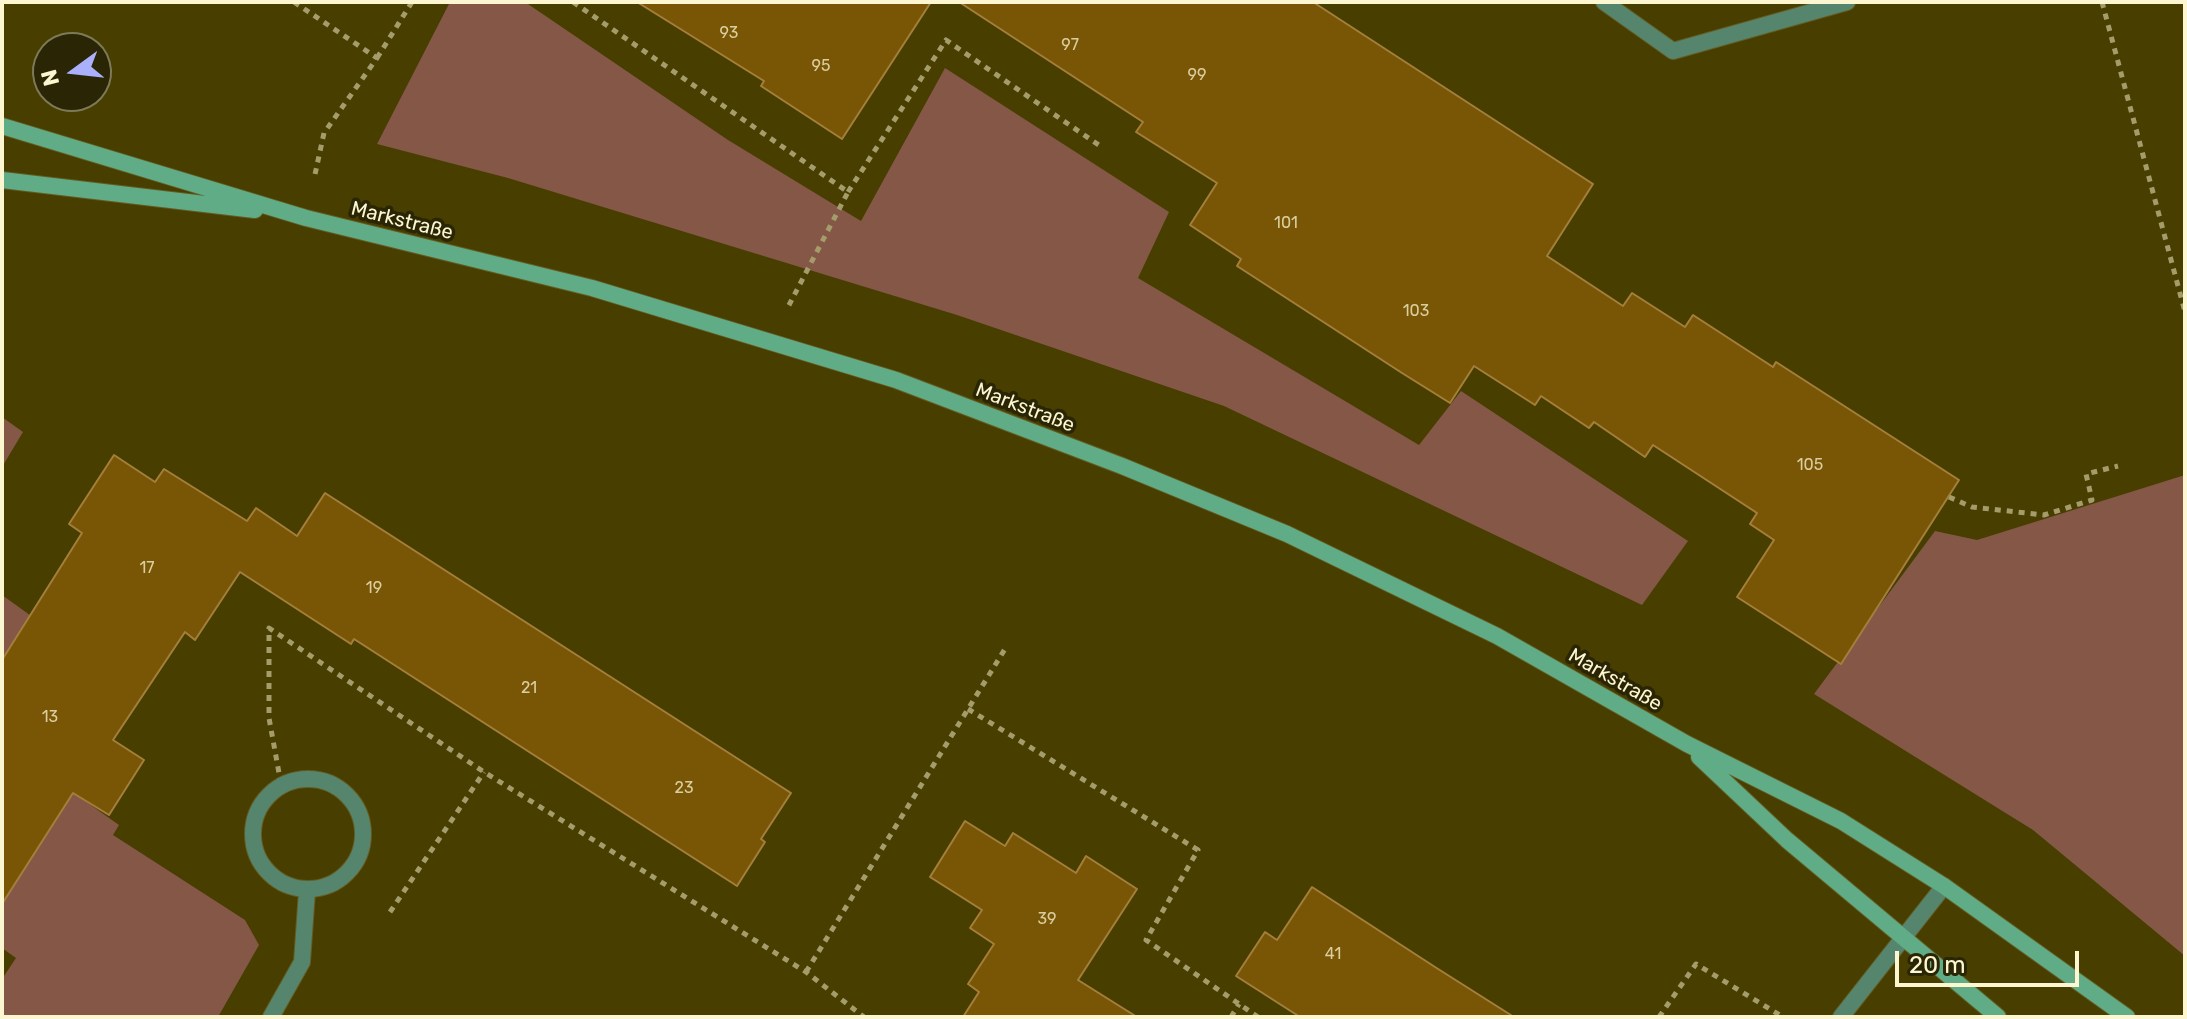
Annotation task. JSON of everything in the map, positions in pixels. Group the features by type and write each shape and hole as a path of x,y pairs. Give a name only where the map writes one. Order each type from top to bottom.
{"main road":[{"name":"Markstraße","path":"2,126 306,218 592,288 896,380 1122,466 1287,534 1497,636 1687,744 1841,821 1944,886 2127,1017"},
{"name":"Markstraße","path":"2,180 306,218"},
{"name":"Markstraße","path":"1687,744 1787,840 1998,1017"}],"street":[{"path":"1604,2 1673,51 1847,2"},
{"path":"309,778 336,786 357,807 364,835 356,863 335,883 307,891 279,882 259,861 251,833 260,805 281,784 309,778"},
{"path":"1841,1017 1944,886"},
{"path":"271,1017 302,962 307,891"}],"path":[{"path":"294,2 377,58"},
{"path":"306,218 324,133 412,2"},
{"path":"573,2 848,192"},
{"path":"2102,2 2185,312"},
{"path":"770,342 848,192 946,40 1103,148"},
{"path":"1949,497 1972,507 2044,515 2092,500 2086,474 2118,466"},
{"path":"281,784 269,718 269,628 484,772 806,972 864,1017"},
{"path":"806,972 1005,649"},
{"path":"968,709 1198,850 1146,940 1258,1017"},
{"path":"390,912 484,772"},
{"path":"1659,1017 1696,964 1783,1017"},
{"path":"1231,1017 1239,1004"}],"shaded area":[{"path":"450,2 525,2 728,140 861,221 945,68 1169,212 1138,278 1419,445 1461,391 1688,541 1642,605 1224,406 957,315 508,178 377,144"},
{"path":"2,417 23,432 2,467"},
{"path":"2185,475 2185,956 2033,830 1814,694 1935,531 1977,540"},
{"path":"2,595 41,623 2,666"},
{"path":"71,791 119,825 113,835 245,920 259,945 218,1017 2,1017 2,979 16,958 2,948 2,904"}],"building":[{"path":"637,2 931,2 842,139 761,86 764,81"},
{"path":"959,2 1313,2 1593,184 1547,256 1623,306 1632,293 1685,327 1693,315 1773,367 1776,362 1959,480 1841,664 1737,597 1774,540 1750,524 1757,513 1653,445 1645,457 1594,422 1589,428 1541,396 1535,405 1474,366 1450,403 1402,373 1237,266 1241,259 1190,225 1217,183 1136,132 1143,122"},
{"path":"114,455 155,482 164,469 247,521 256,508 297,536 325,493 791,793 761,839 765,842 737,886 354,639 351,644 240,572 195,640 185,632 113,740 144,760 109,815 73,793 2,904 2,660 82,533 69,524"},
{"path":"965,821 1005,846 1013,833 1076,873 1086,856 1137,889 1078,980 1137,1017 963,1017 979,992 968,984 994,944 970,928 982,910 930,877"},
{"path":"1312,887 1514,1017 1300,1017 1236,976 1265,932 1277,940"}]}
